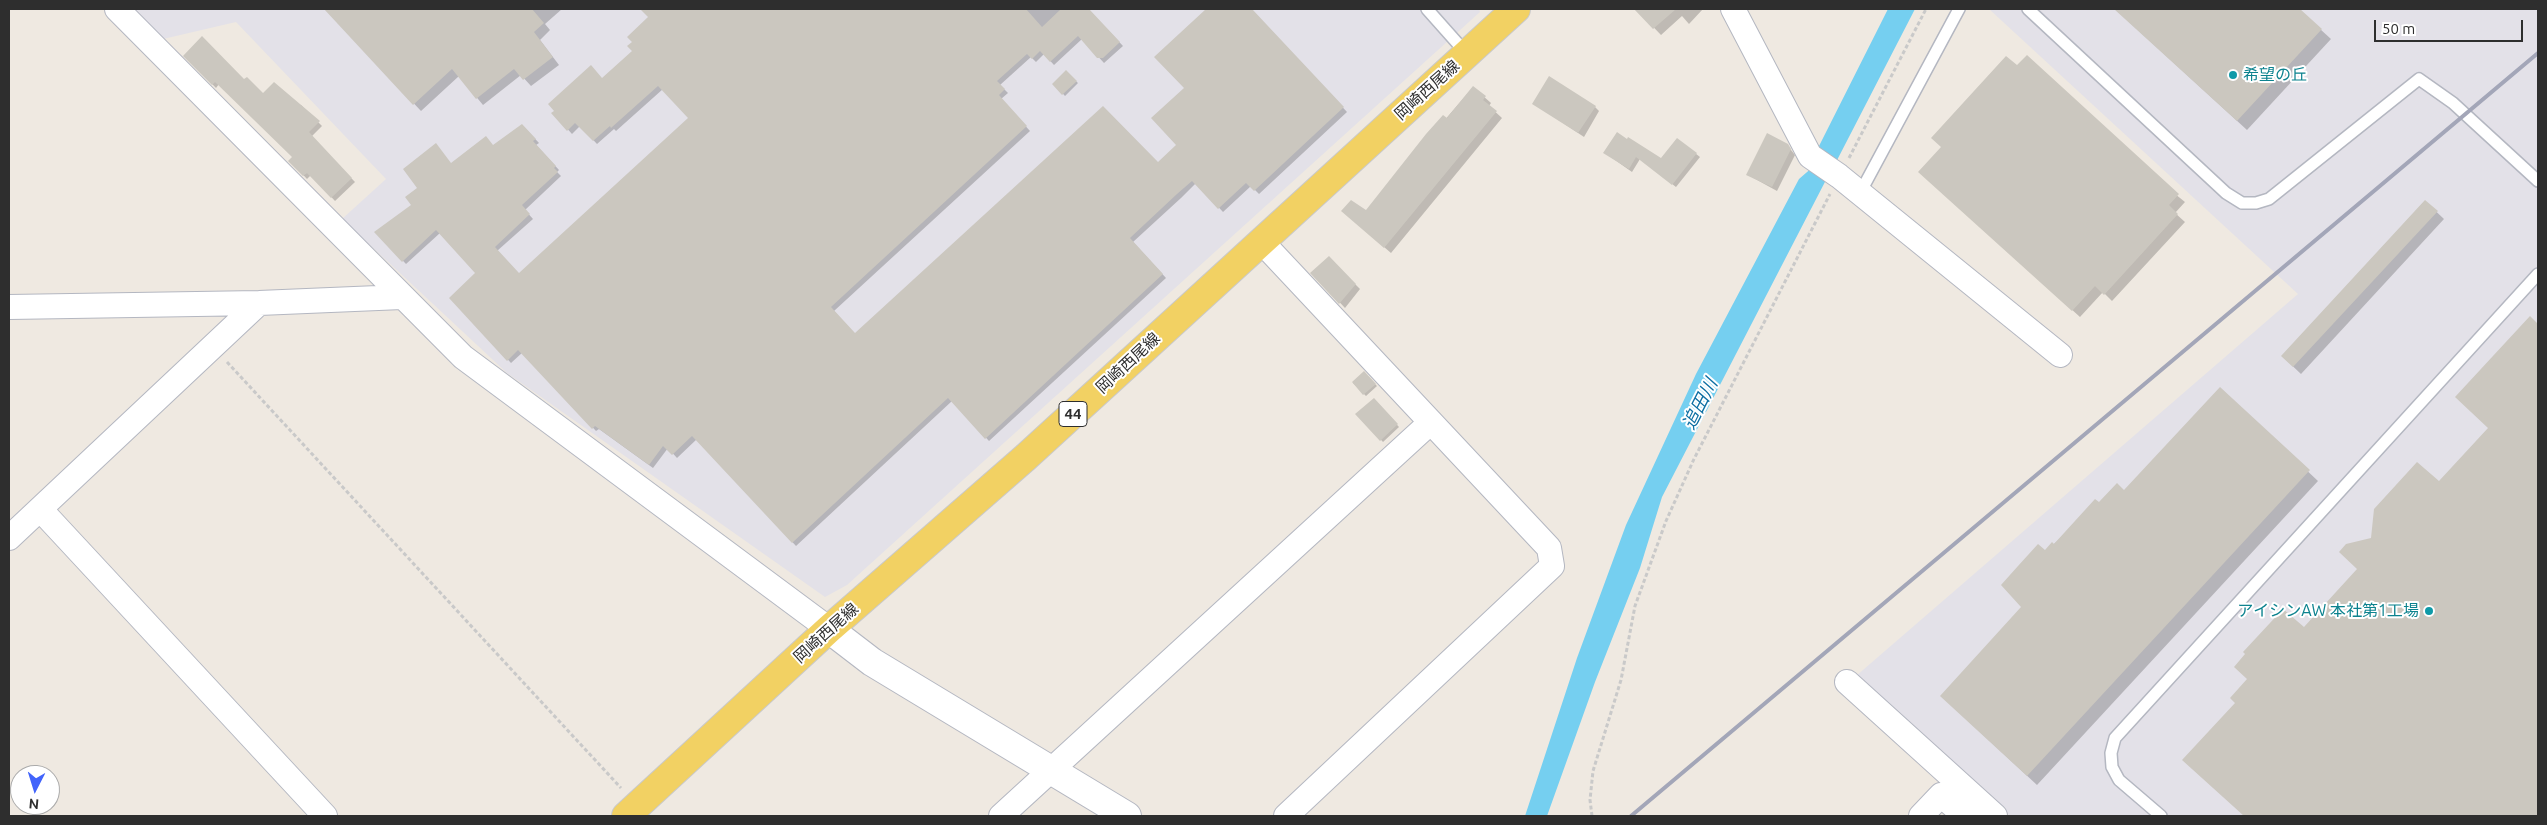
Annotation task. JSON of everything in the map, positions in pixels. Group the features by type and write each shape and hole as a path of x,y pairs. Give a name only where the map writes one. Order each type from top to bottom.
{"main road":[{"name":"岡崎西尾線","path":"632,811 828,629 1026,457 1516,9"}],"street":[{"path":"117,9 402,297 463,357 488,378 576,440 872,662 1050,772 1127,816"},
{"path":"1733,9 1810,156 1839,176 2060,355"},
{"path":"1261,241 1549,548 1552,566 1286,816"},
{"path":"9,307 259,303 402,297"},
{"path":"9,538 259,303"},
{"path":"1001,816 1431,422"},
{"path":"40,509 325,816"},
{"path":"1848,682 1995,816"},
{"path":"1921,816 1941,795 1965,816"}],"lane":[{"path":"1427,9 1467,54"},
{"path":"1860,193 1959,9"},
{"path":"2028,9 2226,193 2242,203 2256,203 2269,199 2419,79 2453,103 2538,181"},
{"path":"2162,816 2118,780 2112,767 2110,753 2115,738 2538,274"}],"path":[{"path":"1592,816 1590,800 1593,771 1621,680 1635,606 1666,521 1694,459 1926,9"},
{"path":"213,346 632,811"}],"shaded area":[{"path":"132,9 1479,9 1480,12 847,585 825,597 507,373 342,219 386,179 236,22 163,39"},
{"path":"1989,9 2538,9 2538,816 2010,816 1856,676 2298,294"}],"water":[{"path":"1888,9 1915,9 1834,166 1816,152"},
{"name":"追田川","path":"1814,166 1827,178 1662,497 1640,568 1595,682 1547,816 1525,816 1577,658 1626,525 1696,374 1799,179"}],"building":[{"path":"324,9 532,9 544,23 534,32 553,57 523,80 514,69 476,99 452,69 413,105"},
{"path":"640,9 1026,9 1042,27 1061,9 1089,9 1120,42 1103,58 1097,58 1078,36 1050,62 1040,51 1032,59 1027,54 997,81 1005,89 999,95 1027,126 831,307 855,333 1103,106 1158,162 1176,145 1151,118 1184,88 1154,57 1206,9 1252,9 1344,107 1254,191 1246,183 1218,209 1192,181 1177,194 1130,238 1163,274 985,439 948,398 792,543 692,436 672,455 663,446 649,465 595,426 592,429 518,350 507,361 449,298 475,273 436,230 402,262 374,232 411,205 405,197 417,188 403,169 436,143 451,163 486,136 493,145 522,124 536,139 533,141 556,166 554,168 558,172 522,205 530,214 495,247 519,273 688,118 658,86 611,128 610,126 593,141 575,123 567,131 551,113 554,111 548,104 591,65 602,78 632,51 627,46 632,42 627,37 648,17"},
{"path":"1634,9 1676,9 1653,29"},
{"name":"希望の丘","path":"2114,9 2300,9 2322,29 2237,121"},
{"path":"202,36 244,79 247,77 263,93 274,82 320,121 309,132 352,178 331,198 307,173 303,176 288,161 292,157 215,82 212,85 183,56"},
{"path":"2027,55 2179,194 2169,205 2178,214 2104,295 2095,286 2072,311 1918,172 1941,147 1931,138 2006,56 2017,65"},
{"path":"1066,70 1077,81 1062,95 1052,84"},
{"path":"1549,76 1596,106 1578,133 1532,104"},
{"path":"1473,86 1486,96 1483,100 1497,111 1384,248 1341,211 1351,200 1366,210 1426,134 1443,115 1447,118"},
{"path":"1617,132 1661,158 1677,138 1697,153 1672,185 1636,157 1629,169 1603,153"},
{"path":"1767,133 1788,144 1791,149 1772,187 1746,175"},
{"path":"2425,200 2438,211 2293,367 2281,356"},
{"path":"1329,256 1356,284 1339,304 1310,273"},
{"name":"アイシンAW 本社第1工場","path":"2530,316 2538,324 2538,816 2244,816 2182,760 2235,703 2230,698 2247,679 2234,667 2245,654 2243,652 2283,609 2304,627 2357,569 2339,552 2346,544 2371,538 2374,509 2417,462 2439,481 2488,428 2455,397"},
{"path":"1364,371 1376,384 1363,395 1352,382"},
{"path":"2220,387 2310,470 2027,776 1940,696 2021,607 2001,585 2018,566 2038,544 2045,550 2052,542 2054,544 2095,499 2099,502 2117,483 2124,490"},
{"path":"1374,398 1398,424 1380,441 1355,414"}],"railway":[{"path":"1631,816 2538,53"}],"place":[{"name":"希望の丘","path":"2233,75"},
{"name":"アイシンAW 本社第1工場","path":"2429,611"}]}
